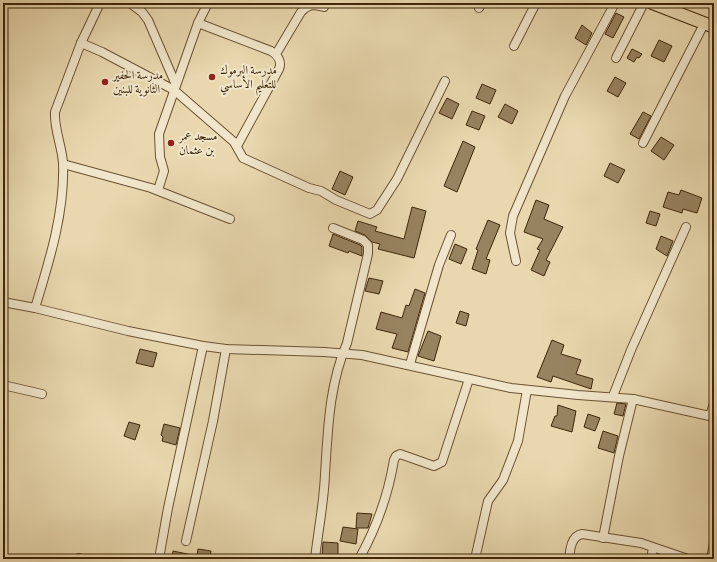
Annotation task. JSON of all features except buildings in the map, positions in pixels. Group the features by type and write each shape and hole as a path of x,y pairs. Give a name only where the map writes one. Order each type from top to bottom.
{"main road":[{"path":"652,3 709,25"}],"street":[{"path":"36,308 53,244 62,195 63,164 55,122 55,112 58,99 80,43 100,3"},
{"path":"130,3 142,12 148,20 175,88"},
{"path":"158,190 164,171 160,157 159,134 198,23 208,3"},
{"path":"514,46 536,3"},
{"path":"516,261 510,233 514,216 565,96 614,3"},
{"path":"616,58 644,3"},
{"path":"276,54 301,12 306,7 315,4 324,7"},
{"path":"198,23 276,54 280,62 279,69 236,146"},
{"path":"643,143 709,25"},
{"path":"80,43 102,52 175,88 236,146 243,158 309,188 321,191 336,200 370,214 377,210 397,179 444,81"},
{"path":"63,164 158,190 230,219"},
{"path":"613,396 631,350 686,227"},
{"path":"315,559 325,475 330,402 341,354 347,343 368,254 368,245 363,240 333,228"},
{"path":"410,364 439,265 451,235"},
{"path":"3,302 36,308 128,331 202,346 226,349 362,355 410,364 469,379 527,390 578,395 613,396 712,416 714,403"},
{"path":"159,559 169,500 202,346"},
{"path":"186,541 213,421 226,349"},
{"path":"359,559 376,528 396,456 404,455 434,466 442,462 469,379"},
{"path":"3,386 42,394"},
{"path":"475,559 488,501 503,480 518,441 527,390"},
{"path":"603,538 619,456 633,399"},
{"path":"569,559 576,536 582,534 641,544 688,559"},
{"path":"711,559 714,543"},
{"path":"651,559 653,548"}],"place":[{"name":"مدرسة اليرموك للتعليم الأساسي","path":"212,77"},
{"name":"مدرسة الحفير الثانوية للبنين","path":"105,82"},
{"name":"مسجد عمر بن عثمان","path":"171,143"}]}
